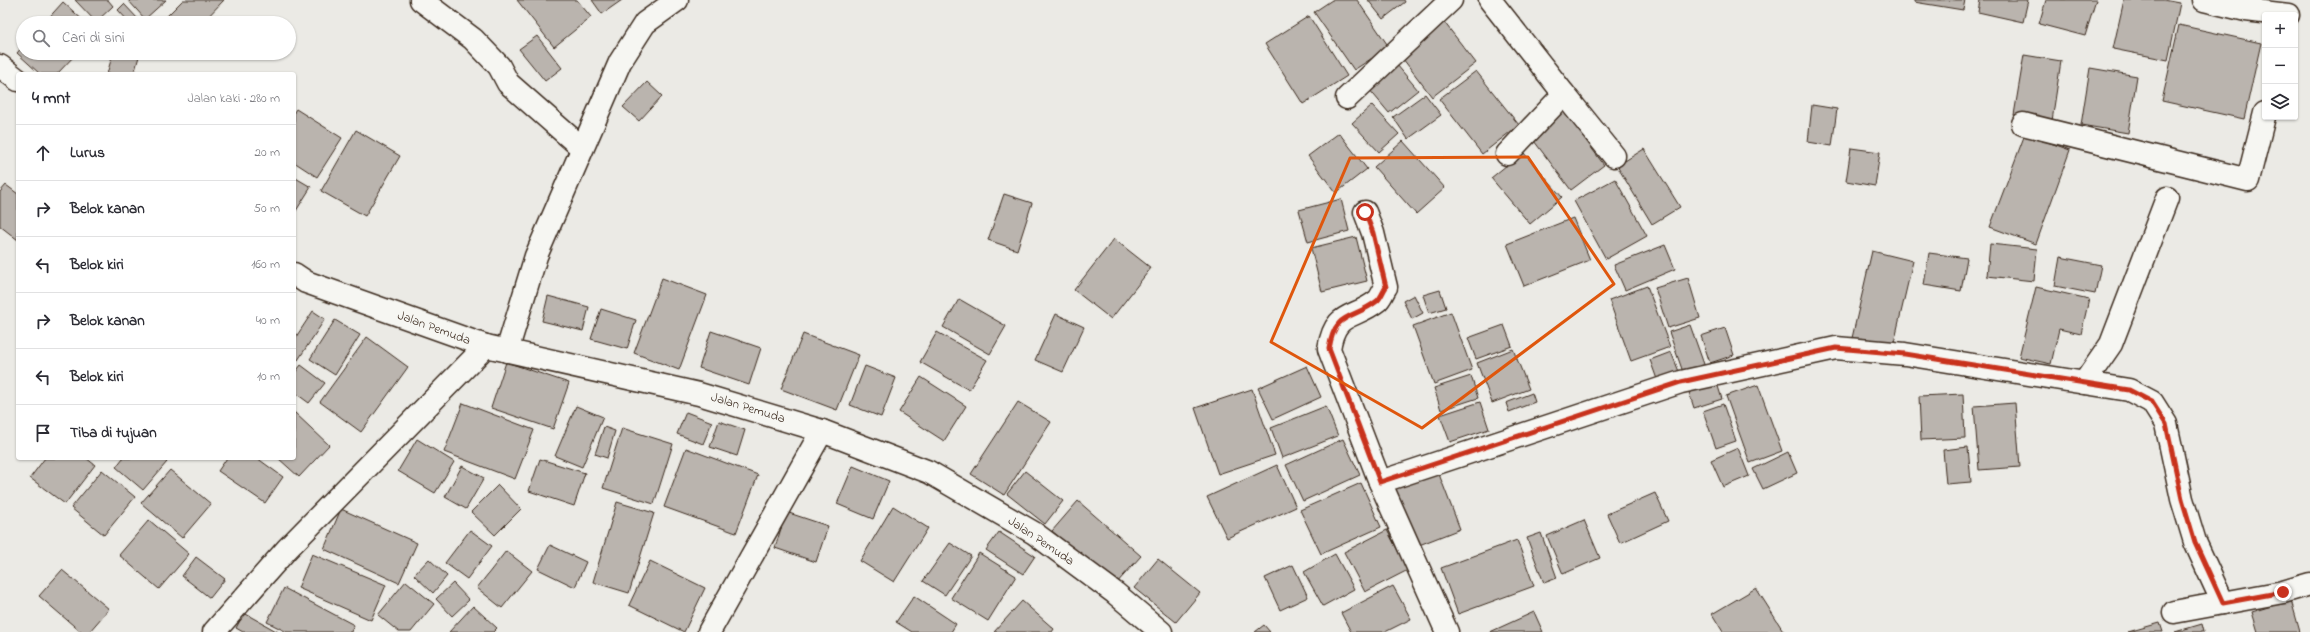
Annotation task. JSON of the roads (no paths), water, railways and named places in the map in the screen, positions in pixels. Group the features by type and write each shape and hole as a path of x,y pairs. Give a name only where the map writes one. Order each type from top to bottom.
{"street":[{"path":"421,0 473,39 499,66 508,83 582,148"},
{"path":"507,351 536,256 620,62 645,23 676,0"},
{"path":"1346,98 1451,0"},
{"path":"1490,0 1614,156"},
{"path":"2204,0 2246,10 2263,12"},
{"path":"2290,12 2293,0"},
{"path":"0,66 16,78"},
{"path":"1507,154 1564,94"},
{"path":"2022,124 2248,180 2263,120"},
{"path":"2084,383 2111,344 2167,198"},
{"path":"1365,212 1373,233 1386,287 1378,300 1345,318 1336,327 1332,332 1329,349 1380,482 1447,632"},
{"name":"Jalan Pemuda","path":"296,275 306,282 486,346 699,394 822,431 929,472 1034,533 1114,593 1161,632"},
{"path":"214,632 287,549 486,346"},
{"path":"1380,482 1681,382 1836,348 1905,354 2129,390 2152,402 2166,424 2182,499 2195,542 2223,603"},
{"path":"709,632 822,431"},
{"path":"2174,612 2283,592 2310,584"}]}
